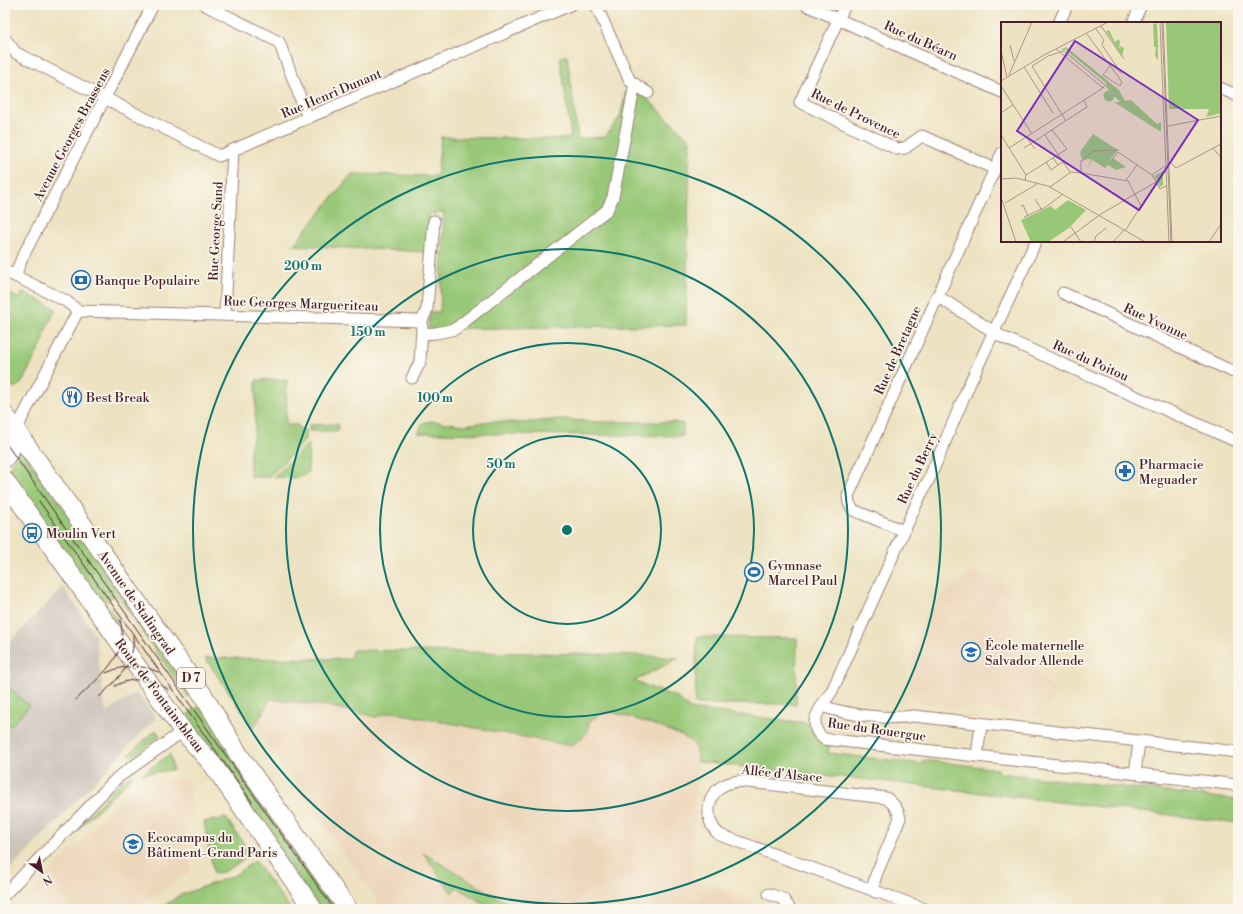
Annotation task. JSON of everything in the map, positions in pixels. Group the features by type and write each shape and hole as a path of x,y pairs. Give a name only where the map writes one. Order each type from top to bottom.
{"main road":[{"name":"Avenue de Stalingrad","path":"5,415 203,695 239,755 348,909"},
{"path":"5,458 15,442 17,432"},
{"name":"Route de Fontainebleau","path":"5,481 183,731 213,765 314,909"}],"street":[{"name":"Avenue Georges Brassens","path":"10,274 22,258 153,5"},
{"path":"205,5 278,42 308,118"},
{"name":"Rue Henri Dunant","path":"105,98 219,156 570,5"},
{"path":"596,5 630,81 648,93"},
{"name":"Rue du Béarn","path":"806,5 1001,92"},
{"name":"Rue de Provence","path":"845,5 800,102 897,149 906,148 922,136 994,169"},
{"path":"1059,22 1067,5"},
{"path":"1133,22 1141,5"},
{"path":"5,39 16,53 105,98"},
{"path":"422,334 455,329 607,210 613,197 634,84"},
{"path":"1221,88 1238,96"},
{"name":"Rue George Sand","path":"226,314 233,150"},
{"name":"Rue de Bretagne","path":"904,531 853,510 849,503 848,496 1001,155"},
{"path":"412,378 420,362 422,321 427,309 434,221"},
{"name":"Rue du Berry","path":"822,706 832,691 1036,242"},
{"path":"10,274 66,301 78,311 21,420 17,432"},
{"name":"Rue Yvonne","path":"1063,293 1238,374"},
{"name":"Rue du Poitou","path":"937,296 1002,337 1238,442"},
{"name":"Rue Georges Margueriteau","path":"78,311 226,314 422,321"},
{"name":"Rue du Rouergue","path":"1238,752 914,716 898,718 838,711 822,706 815,717 814,725 817,734 824,739 1238,785"},
{"path":"977,756 981,724"},
{"path":"5,894 117,778 183,731"},
{"path":"1135,773 1139,742"},
{"name":"Allée d'Alsace","path":"875,892 874,882 876,875 900,818 898,811 886,798 739,781 720,787 714,795 709,808 710,817 714,830 720,835 875,892 925,909"},
{"path":"769,894 783,899 790,909"}],"shaded area":[{"name":"École maternelle Salvador Allende","path":"971,572 995,576 1019,598 1033,667 1056,693 1048,708 1038,716 917,703 912,697 909,681 918,632 929,610 952,586"},
{"path":"63,587 95,635 106,713 136,693 156,718 5,875 5,647"},
{"path":"270,699 328,706 375,716 391,712 589,721 602,713 612,712 681,736 693,742 696,748 692,879 761,905 761,909 383,909 256,728"},
{"name":"Ecocampus du Bâtiment-Grand Paris","path":"187,778 194,815 183,818 191,871 136,909 16,909 134,786"}],"green space":[{"path":"567,55 578,139 605,137 620,117 626,92 636,95 640,92 690,140 686,325 428,328 430,312 440,312 444,212 428,214 429,233 427,252 293,245 352,174 437,176 441,137 568,139 571,135 560,57"},
{"path":"5,291 20,299 23,292 56,309 43,335 45,337 22,383 14,388 5,376"},
{"path":"256,380 287,380 286,425 298,425 298,428 305,430 305,441 269,477 250,477 250,451 255,428"},
{"path":"560,419 597,422 673,422 683,424 683,436 418,433 423,423 431,421 465,425 491,421 521,423"},
{"path":"338,424 338,431 309,431 309,425"},
{"path":"309,443 308,472 305,475 297,478 274,477"},
{"path":"20,447 194,693 188,697 116,594 105,602 115,616 117,628 7,473"},
{"path":"697,637 797,638 796,704 695,704"},
{"path":"353,650 638,655 679,658 634,681 676,697 690,709 807,723 815,736 830,744 828,753 922,764 923,760 998,769 999,773 1238,800 1238,823 880,781 697,762 695,746 689,740 656,726 612,712 602,713 589,721 588,732 572,746 391,712 376,717 328,706 270,699 254,728 205,658 349,659"},
{"path":"5,683 29,706 10,726 5,721"},
{"path":"202,704 341,909 321,909 181,719"},
{"path":"156,730 160,736 132,757 129,754"},
{"path":"170,754 173,770 142,774"},
{"path":"132,774 132,777 92,815 46,865 44,863 119,783"},
{"path":"226,818 251,854 226,871 214,874 204,822"},
{"path":"423,853 517,909 493,909 456,887 452,893"},
{"path":"255,861 290,909 160,909 178,896 233,876"}],"tram line":[{"path":"5,442 334,909"},
{"path":"39,501 252,802"},
{"path":"76,700 102,674 117,655 121,644 122,633 120,620"},
{"path":"99,697 113,684 129,662 132,654 133,635"},
{"path":"106,673 119,668 132,666 152,669 158,672"},
{"path":"115,686 129,681 142,680 156,683 169,690"}],"place":[{"name":"Banque Populaire","path":"81,280"},
{"name":"Best Break","path":"72,397"},
{"name":"Pharmacie Meguader","path":"1125,471"},
{"name":"Moulin Vert","path":"32,533"},
{"name":"Gymnase Marcel Paul","path":"754,572"},
{"name":"École maternelle Salvador Allende","path":"971,652"},
{"name":"Ecocampus du Bâtiment-Grand Paris","path":"133,844"}]}
